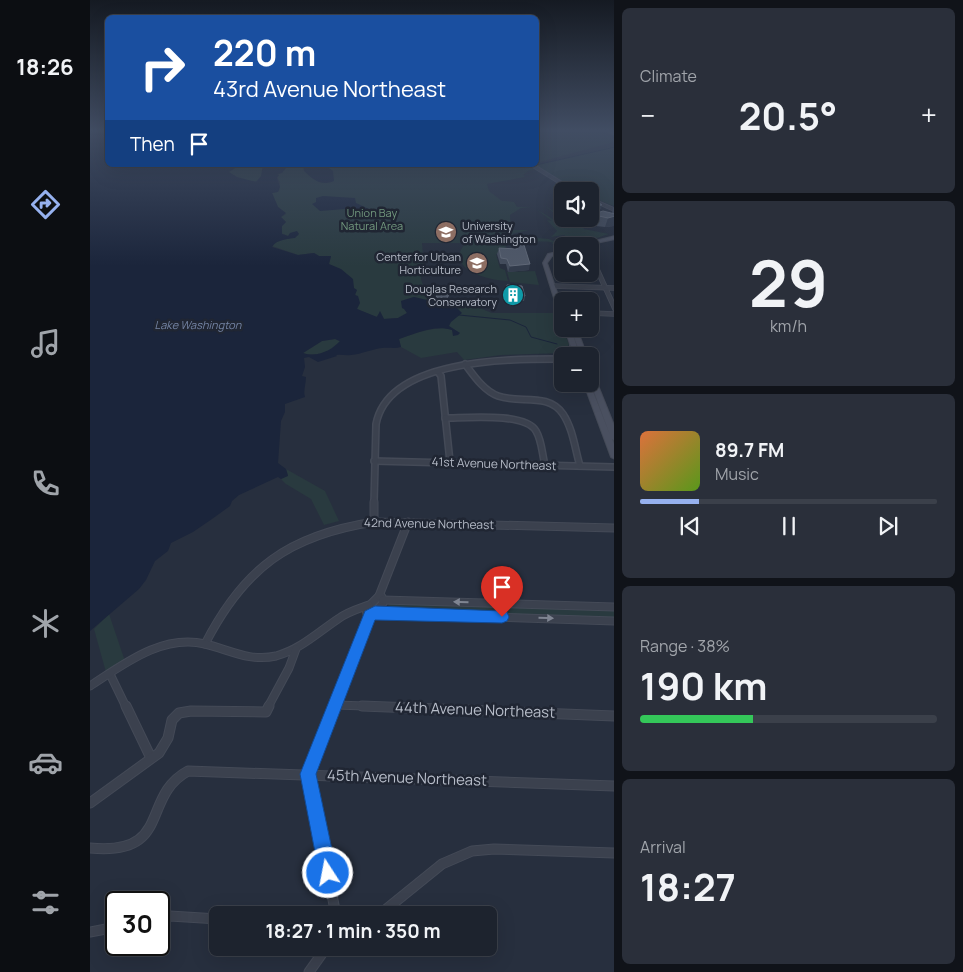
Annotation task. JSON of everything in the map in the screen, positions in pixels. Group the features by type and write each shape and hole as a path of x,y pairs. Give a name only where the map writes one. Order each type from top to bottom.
{"street":[{"path":"549,175 560,182"},
{"path":"599,203 614,210"},
{"path":"599,242 614,237"},
{"path":"554,254 550,255 545,261 558,292"},
{"path":"599,274 614,309"},
{"path":"555,286 614,288"},
{"path":"555,286 557,292"},
{"path":"599,313 614,314"},
{"path":"571,337 574,346"},
{"path":"374,522 376,423 382,406 392,394 404,385 465,364 504,359 554,359"},
{"path":"465,364 472,373 499,396 538,399 560,411 565,419 580,466"},
{"path":"438,372 441,376 450,462"},
{"path":"590,392 614,457"},
{"path":"597,392 614,439"},
{"path":"445,418 517,420 529,424 536,432 544,465"},
{"name":"41st Avenue Northeast","path":"374,461 614,467"},
{"path":"334,906 308,774 381,598 408,522"},
{"name":"42nd Avenue Northeast","path":"204,644 237,591 268,561 290,547 314,536 349,524 408,522 614,528"},
{"path":"90,686 156,647 171,642 185,641 204,644 234,656 273,656 296,649 313,639 344,614 369,605 381,598 614,607"},
{"path":"369,605 366,611 373,614 614,621"},
{"path":"90,803 151,758 164,745 170,724 179,713 192,711 266,712 289,668 296,649"},
{"path":"110,674 151,758"},
{"name":"44th Avenue Northeast","path":"336,705 614,716"},
{"name":"45th Avenue Northeast","path":"90,848 121,848 141,838 157,818 172,782 183,772 193,770 614,786"},
{"path":"390,906 442,864 472,851 494,849 614,852"},
{"path":"170,916 209,918"},
{"path":"90,932 105,929"},
{"path":"309,972 320,956"}],"green space":[{"path":"232,175 263,175 262,180 257,181 248,181"},
{"name":"Union Bay Natural Area","path":"279,175 523,175 525,177 487,184 489,191 502,201 514,201 505,202 514,202 517,207 532,207 521,208 510,215 511,230 529,230 512,234 514,237 527,237 524,240 496,237 506,244 505,254 496,254 500,268 505,270 508,281 480,276 464,266 460,259 460,252 466,243 422,243 425,276 421,277 421,279 425,292 436,300 477,307 492,313 554,313 554,337 566,337 569,344 568,347 554,347 554,353 501,355 464,360 457,352 421,358 401,347 399,339 421,332 447,328 460,333 448,326 457,307 414,297 401,301 407,313 398,318 384,319 380,313 376,317 357,309 357,299 351,282 343,272 329,264 331,256 319,256 314,253 298,255 272,246 276,242 299,235 288,236 281,233 282,226 286,222 281,217 286,214 278,207 272,193 279,191 280,182 277,177"},
{"name":"Union Bay Natural Area","path":"552,175 614,175 614,206 599,200 599,182 563,182"},
{"path":"536,209 554,220 554,227 583,227 584,229 609,234 599,237 566,237 564,235 551,237 557,231 547,220 552,221"},
{"path":"529,237 549,239 554,243 526,241"},
{"path":"535,271 539,285 510,282 507,272"},
{"path":"335,339 341,342 334,349 323,353 303,353 322,341"},
{"path":"286,469 325,491 339,521 324,525 311,499 281,479 288,475"},
{"path":"390,603 614,610 614,618 391,610 388,606"},
{"path":"109,614 126,664 107,676 94,629"}],"water":[{"name":"Lake Washington","path":"90,175 234,175 256,182 261,175 279,175 277,178 280,187 278,192 272,193 278,207 286,213 281,217 286,222 282,226 282,234 288,236 290,233 297,231 299,234 295,238 280,241 272,247 298,255 314,253 319,256 331,256 329,264 341,269 353,279 354,288 357,290 355,295 358,296 360,303 357,309 377,317 380,311 384,319 398,318 407,313 402,308 401,301 414,297 456,307 462,313 449,326 460,333 453,336 452,330 445,328 431,329 399,339 401,347 399,348 378,349 359,354 336,355 318,362 309,357 304,358 305,367 302,376 306,377 305,397 285,404 285,412 281,421 278,463 286,469 288,476 281,479 278,477 239,495 232,501 230,506 212,519 193,532 171,543 168,551 155,561 146,580 139,589 90,631","holes":["335,339 340,341 319,354 303,353 322,341"]},
{"path":"309,175 333,175 334,181 321,183"},
{"path":"323,196 355,198 356,203 369,209 360,212 345,209 320,211 312,204 316,202 316,198"}],"building":[{"path":"603,211 614,214 614,216 608,218 599,216 599,212"},
{"path":"516,245 524,245 530,264 510,266 507,259 501,258 499,248 517,249"},
{"path":"507,285 522,286 525,296 508,292"},
{"path":"439,292 449,295 446,299 436,297"}],"waterway":[{"path":"459,315 510,320 526,327 531,337 557,344"}],"place":[{"name":"University of Washington","path":"446,232"},
{"name":"Center for Urban Horticulture","path":"477,263"},
{"name":"Douglas Research Conservatory","path":"513,295"}],"route":[{"path":"328,873 308,774 370,616 375,612 502,617"}]}
